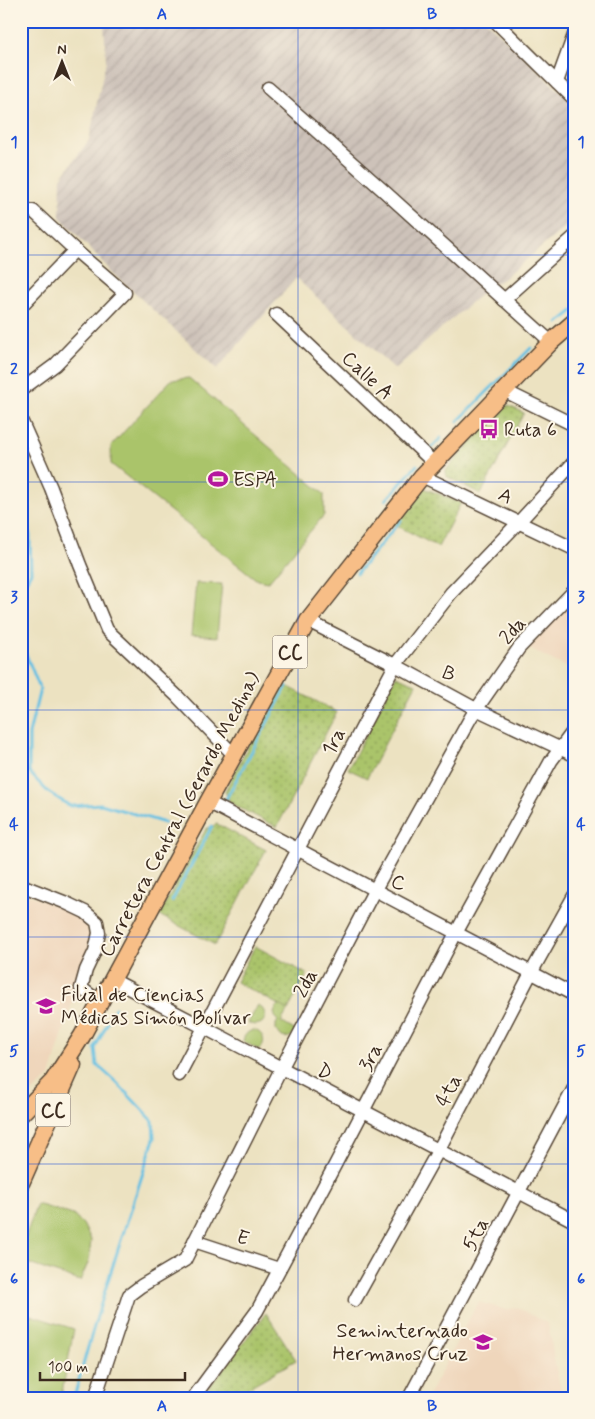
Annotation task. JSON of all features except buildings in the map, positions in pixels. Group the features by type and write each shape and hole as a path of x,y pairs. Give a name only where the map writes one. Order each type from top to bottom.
{"main road":[{"name":"Carretera Central (Gerardo Medina)","path":"82,1036 308,621 422,476 551,342 574,322"},
{"name":"CC","path":"21,1114 53,1081 82,1036"},
{"name":"CC","path":"21,1183 78,1055 82,1036"}],"street":[{"path":"496,21 574,99"},
{"path":"557,82 574,35"},
{"path":"268,88 551,342"},
{"path":"21,219 28,211 33,211 125,293 55,365 21,390"},
{"path":"504,300 574,237"},
{"path":"21,306 75,250"},
{"name":"Calle A","path":"276,314 434,463"},
{"path":"505,390 574,426"},
{"path":"21,420 51,488 107,630 177,696 234,755"},
{"name":"1ra","path":"179,1075 394,665 451,593 574,462"},
{"name":"A","path":"422,476 574,549"},
{"name":"2da","path":"95,1398 129,1295 185,1260 281,1069 374,891 476,708 519,648 574,591"},
{"name":"B","path":"308,621 476,708 574,756"},
{"name":"3ra","path":"193,1398 257,1311 456,933 551,761 574,730"},
{"name":"C","path":"208,802 574,995"},
{"path":"21,885 71,905 84,912 96,922 99,933 95,951 86,970 81,988 101,1003"},
{"name":"4ta","path":"354,1300 438,1151 531,973 574,896"},
{"name":"D","path":"113,980 574,1221"},
{"name":"5ta","path":"409,1398 574,1088"},
{"name":"E","path":"194,1241 279,1270"}],"shaded area":[{"path":"104,21 486,21 574,105 574,220 504,278 485,290 395,369 296,278 217,369 111,271 60,217 61,178 89,140 106,61"},
{"path":"570,601 574,602 574,671 528,648"},
{"name":"Filial de Ciencias Médicas Simón Bolívar","path":"21,892 73,912 84,920 92,936 50,1076 21,1103"},
{"path":"478,1302 507,1310 517,1307 548,1324 563,1398 427,1398"}],"green space":[{"name":"ESPA","path":"189,378 324,494 324,515 268,582 257,580 111,464 111,446 171,380"},
{"path":"507,405 524,413 481,494 446,476 446,470 498,412"},
{"path":"424,488 461,503 438,547 392,523 418,492"},
{"path":"196,583 222,584 217,637 191,635"},
{"path":"396,676 416,684 367,778 348,769"},
{"path":"281,683 337,712 277,827 230,803 225,791"},
{"path":"217,824 266,850 215,945 159,915 206,829"},
{"path":"255,946 307,974 288,1010 236,982"},
{"path":"278,1004 288,1010 281,1022 296,1031 292,1036 284,1038 276,1030 278,1021 274,1013"},
{"path":"258,1005 265,1013 264,1020 262,1023 254,1025 248,1023"},
{"path":"254,1030 260,1033 264,1041 259,1050 243,1041 250,1031"},
{"path":"37,1204 73,1215 83,1224 91,1240 89,1261 80,1281 21,1261 21,1249"},
{"path":"21,1312 74,1329 61,1398 21,1398"},
{"path":"266,1313 296,1360 230,1398 201,1398"}],"waterway":[{"path":"558,323 574,310"},
{"path":"458,421 531,348"},
{"path":"429,450 441,438"},
{"path":"386,500 417,465"},
{"path":"21,494 29,508 31,572 21,590"},
{"path":"357,573 401,520"},
{"path":"21,642 40,689 29,734 29,772 48,792 70,806 101,804 165,823"},
{"path":"226,799 287,686"},
{"path":"172,901 212,826"},
{"path":"74,1398 102,1300 154,1139 153,1121 97,1065 95,1048 115,1008"}],"place":[{"name":"Ruta 6","path":"489,429"},
{"name":"ESPA","path":"218,479"},
{"name":"Filial de Ciencias Médicas Simón Bolívar","path":"46,1006"},
{"name":"Seminternado Hermanos Cruz","path":"483,1342"}]}
